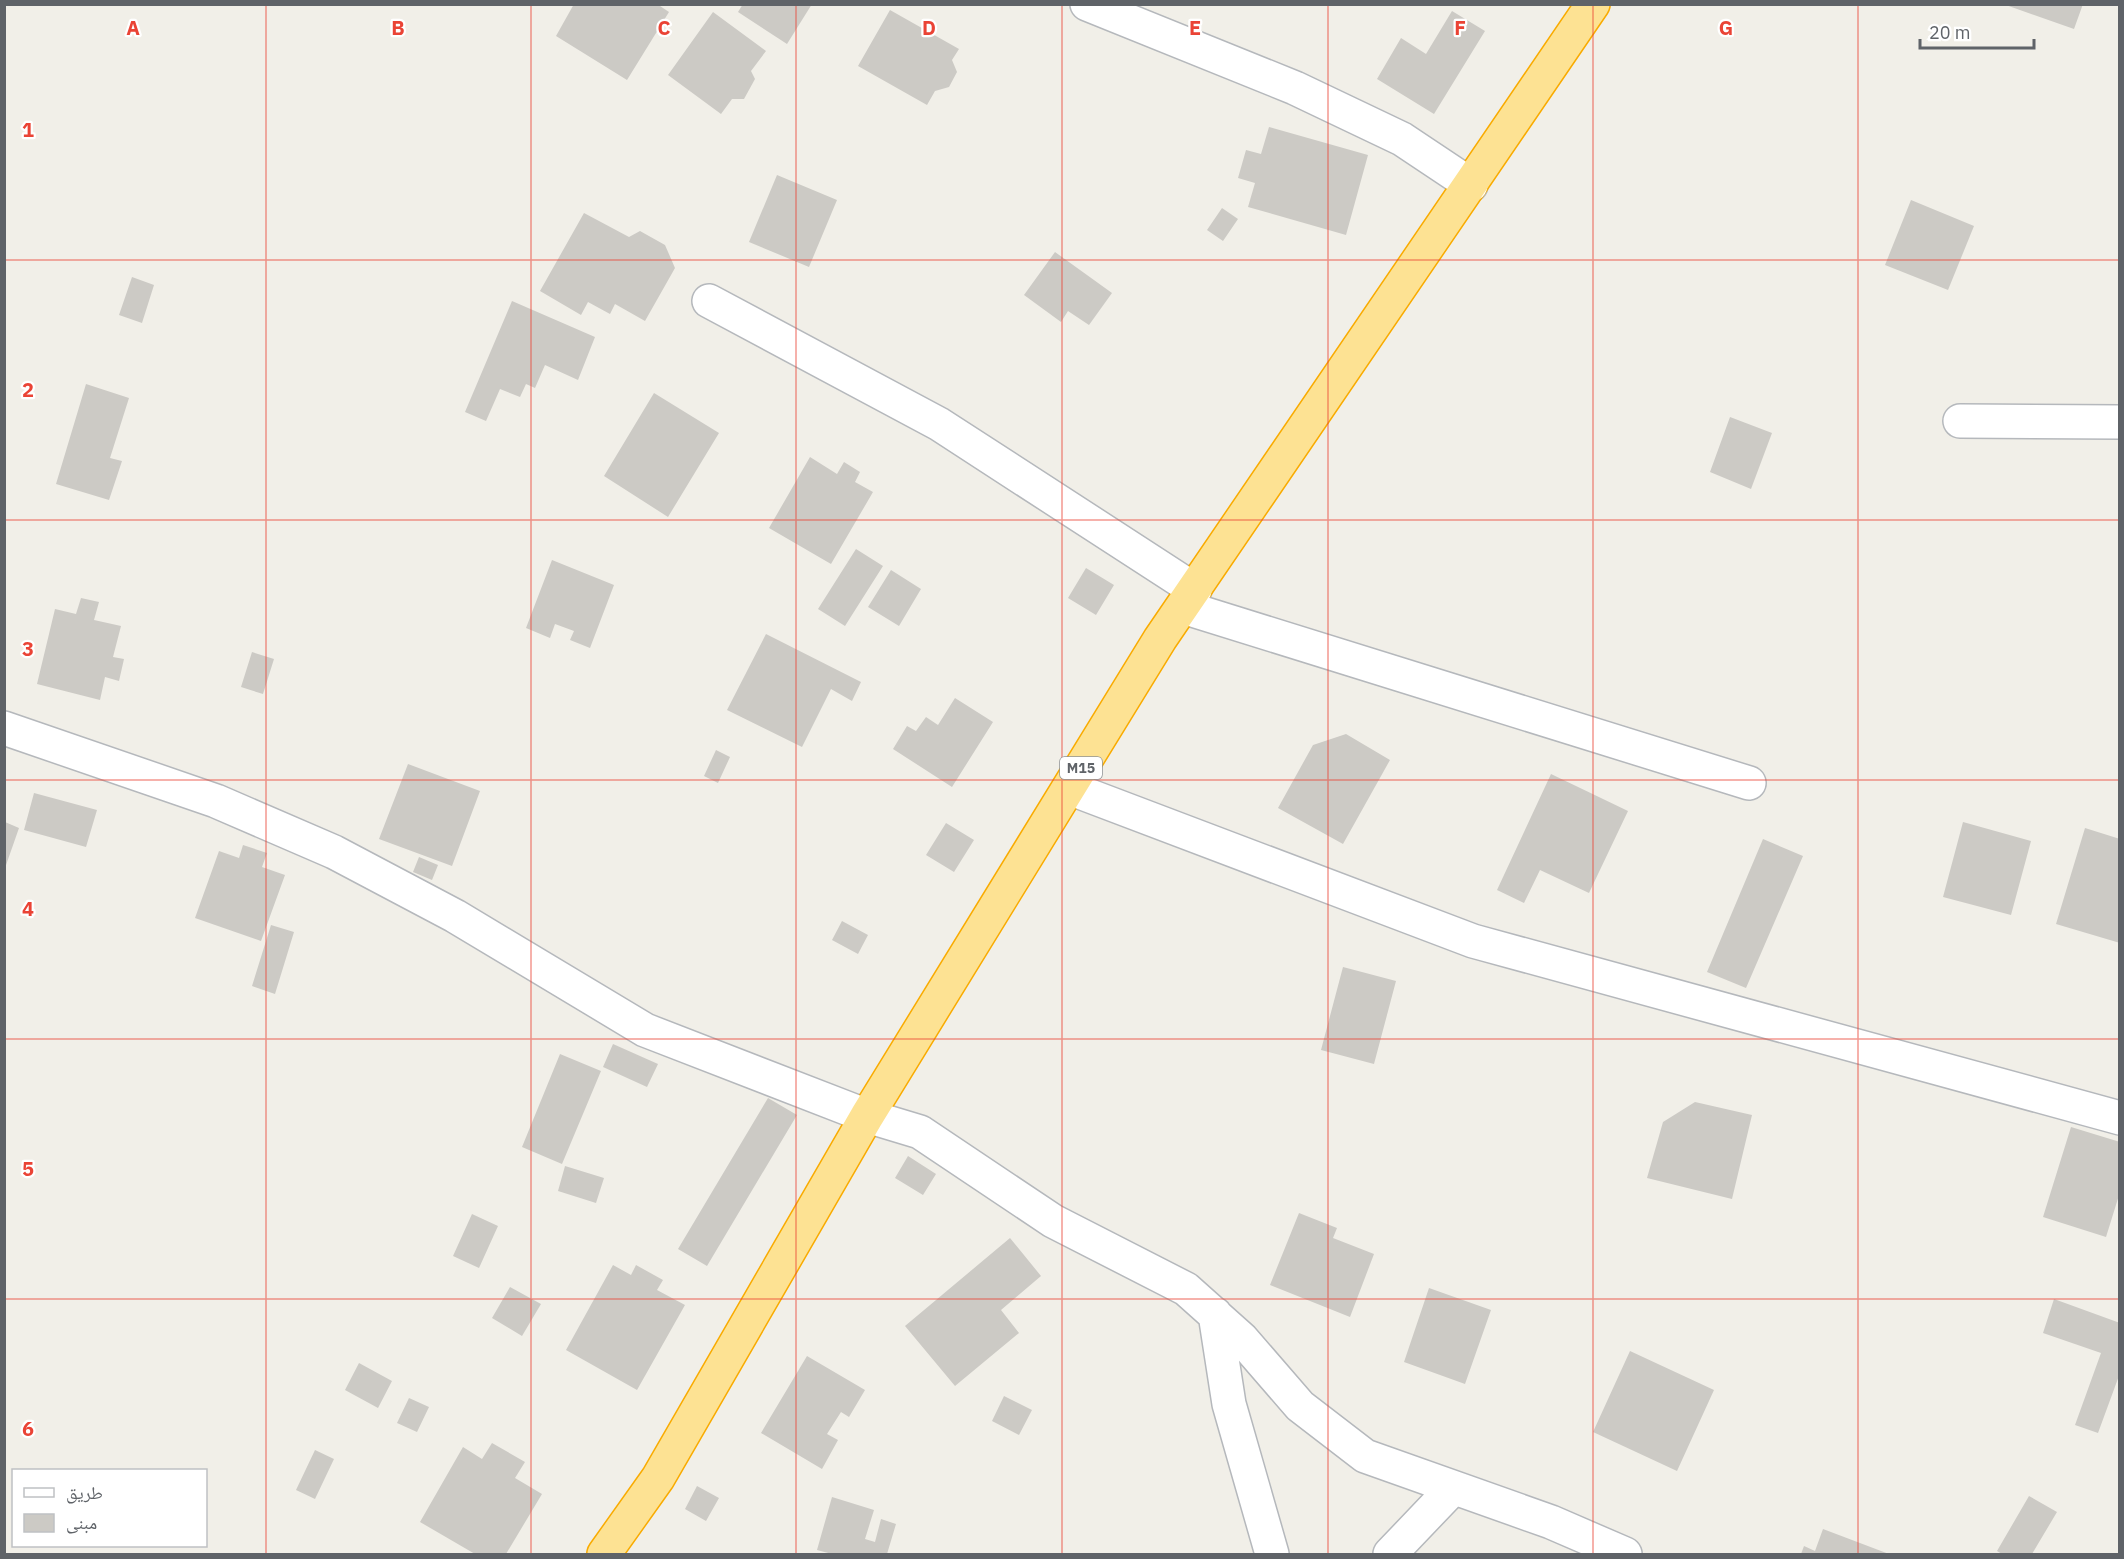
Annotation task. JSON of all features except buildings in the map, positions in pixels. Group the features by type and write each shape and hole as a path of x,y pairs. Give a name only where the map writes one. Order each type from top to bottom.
{"highway":[{"name":"M15","path":"604,1554 658,1478 867,1116 1189,598 1593,4"}],"street":[{"path":"1087,4 1306,93 1402,139 1471,185"},
{"path":"709,301 939,424 1189,598 1749,783"},
{"path":"1960,421 2120,422"},
{"path":"4,728 216,801 334,852 455,916 645,1030 867,1116 920,1132 1053,1221 1186,1289 1242,1339 1300,1406 1365,1456 1551,1522 1626,1554"},
{"path":"1069,788 1473,941 2120,1118"},
{"path":"1215,1314 1229,1404 1272,1554"},
{"path":"1390,1554 1453,1488"}]}
